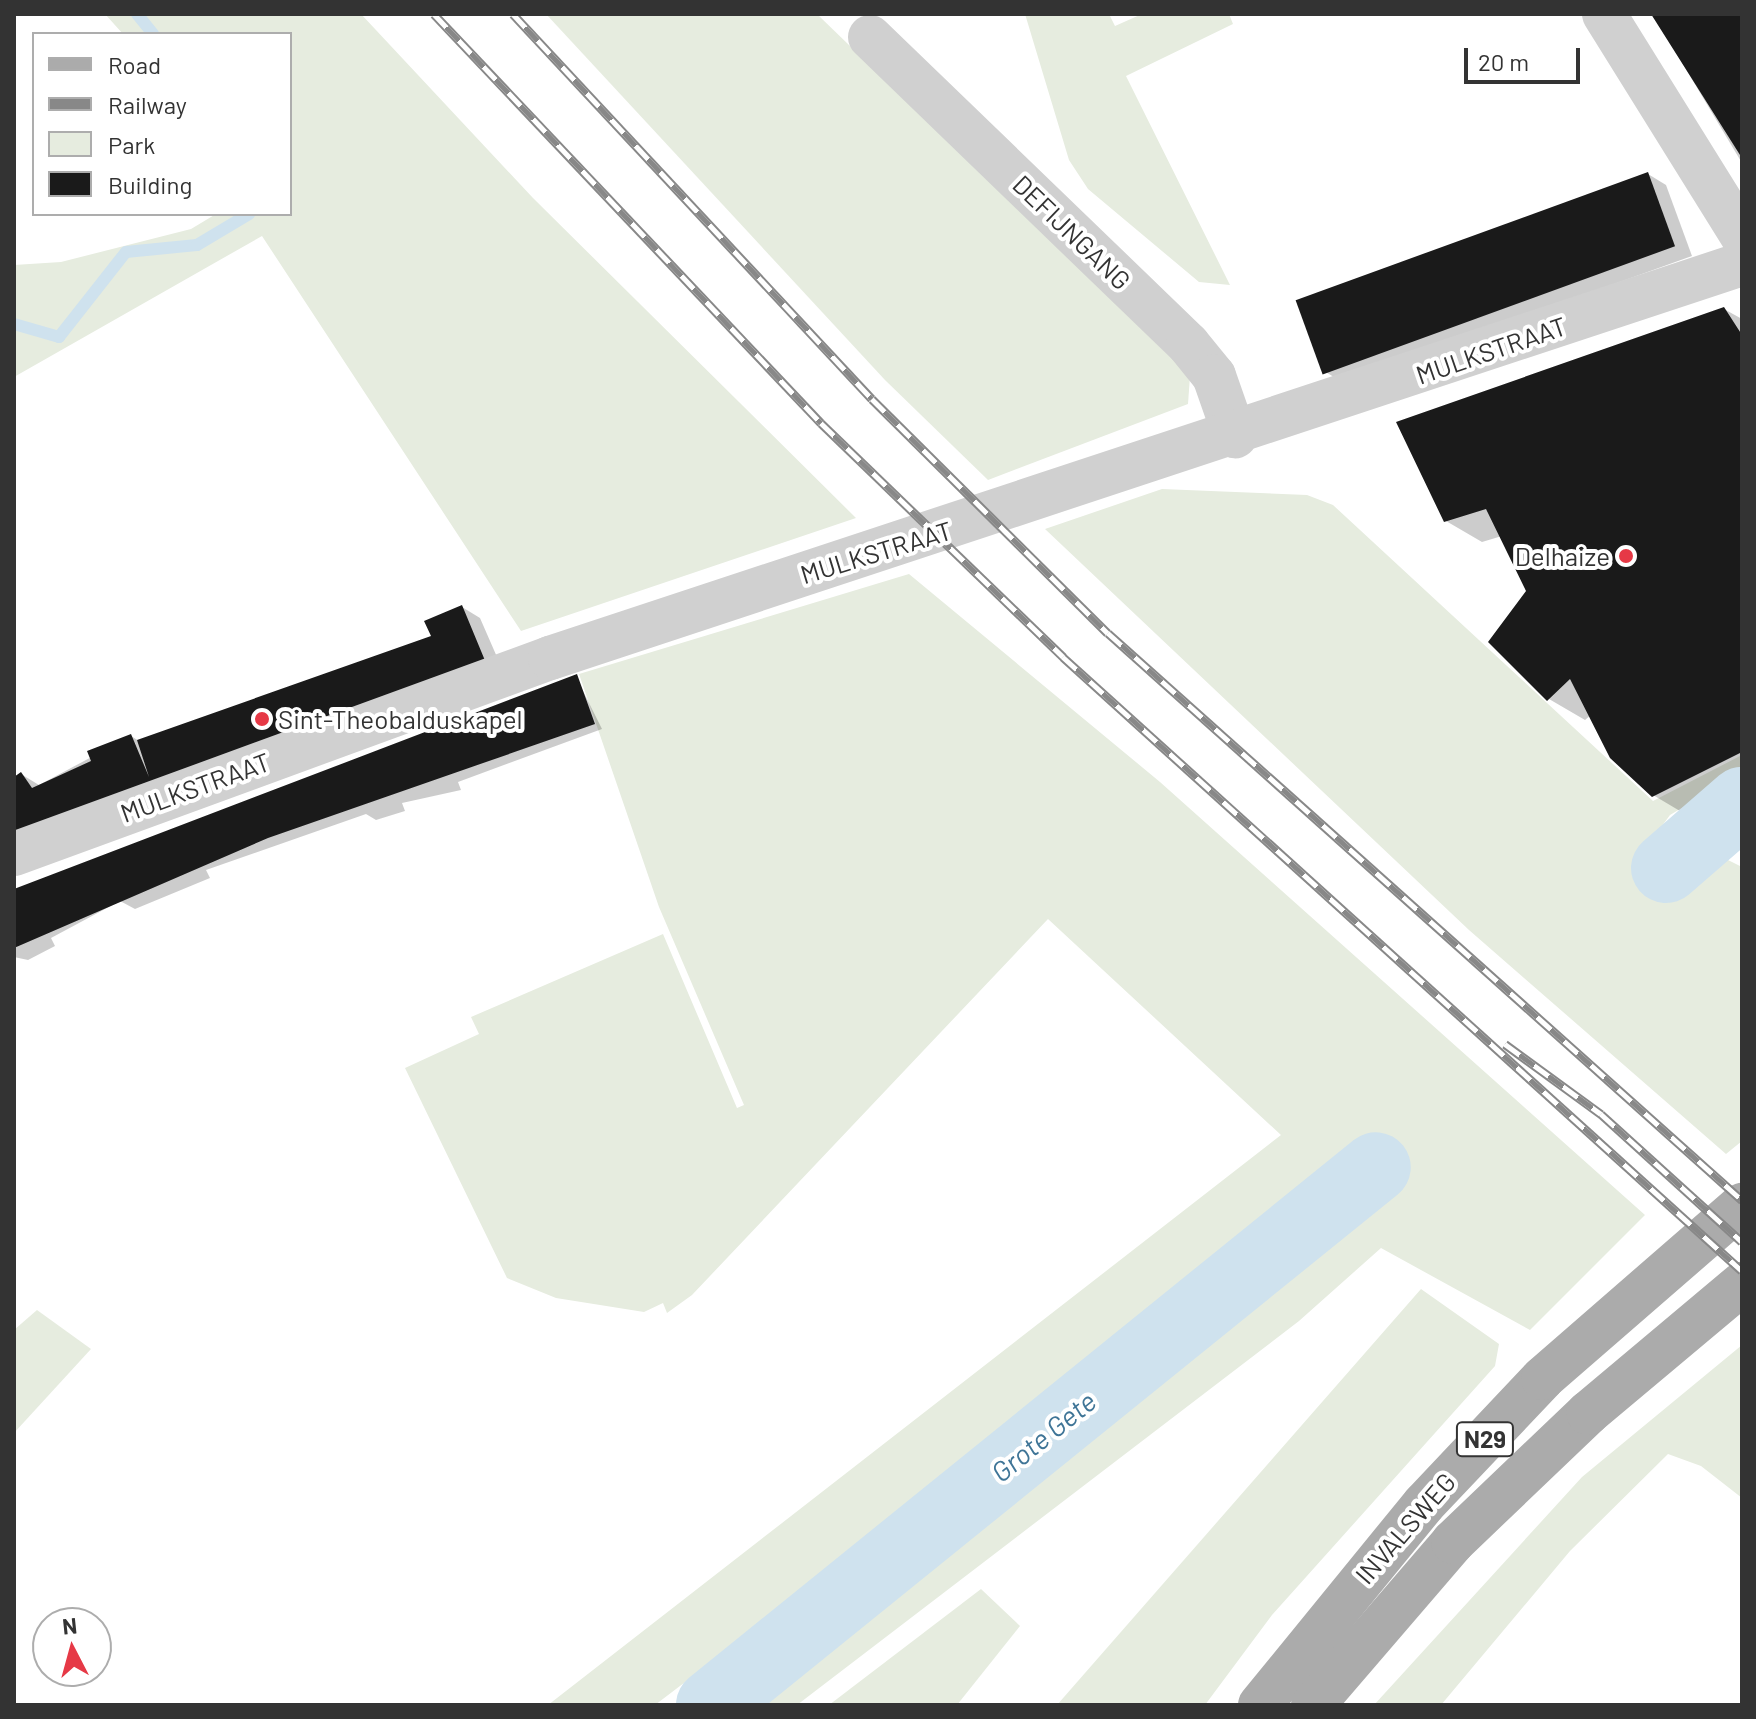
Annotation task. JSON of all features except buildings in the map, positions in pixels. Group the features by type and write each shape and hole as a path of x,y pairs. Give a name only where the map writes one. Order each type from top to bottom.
{"main road":[{"name":"INVALSWEG","path":"1260,1705 1424,1504 1543,1378 1742,1205"},
{"name":"INVALSWEG","path":"1313,1705 1453,1542 1588,1413 1742,1284"}],"street":[{"path":"1604,14 1742,236"},
{"name":"DEFIJNGANG","path":"874,42 1188,344 1214,376 1235,436"},
{"name":"MULKSTRAAT","path":"14,854 550,658 1235,436 1742,264"}],"green space":[{"path":"105,14 361,14 533,198 856,518 521,631 262,236 14,377 14,265 61,262 191,229 213,216 292,216 292,32 121,32"},
{"path":"546,14 817,14 1190,376 1188,404 988,480 885,380"},
{"path":"1025,14 1109,14 1115,26 1142,14 1229,14 1233,24 1126,76 1230,285 1199,282 1088,189 1069,160"},
{"path":"1162,489 1307,495 1333,505 1653,801 1742,755 1742,772 1670,815 1637,860 1683,884 1718,855 1742,867 1742,1141 1726,1154 1469,930 1045,529"},
{"path":"909,574 1160,782 1645,1215 1530,1330 1381,1248 1299,1321 797,1705 732,1705 1237,1313 1361,1204 1385,1193 1390,1170 1373,1155 1346,1164 1210,1283 655,1705 548,1705 1281,1135 1048,919 692,1295 667,1313 663,1303 644,1312 556,1298 507,1278 405,1068 479,1034 471,1017 663,934 737,1108 744,1105 659,907 579,674"},
{"path":"1421,1289 1499,1344 1495,1366 1272,1615 1205,1705 1057,1705"},
{"path":"37,1310 91,1349 14,1433 14,1330"},
{"path":"1742,1345 1742,1498 1701,1466 1668,1454 1570,1551 1441,1705 1374,1705 1582,1477"},
{"path":"981,1589 1020,1626 957,1705 829,1705"}],"waterway":[{"path":"137,14 151,32"},
{"path":"14,324 59,337 126,252 197,245 246,216"},
{"name":"Grote Gete","path":"1666,868 1742,802"},
{"name":"Grote Gete","path":"711,1705 1376,1167"}],"railway":[{"path":"434,14 821,423 1063,657 1742,1271"},
{"path":"513,14 872,399 1108,633 1742,1200"},
{"path":"1505,1044 1601,1114 1742,1242"}],"place":[{"name":"Delhaize","path":"1626,556"},
{"name":"Sint-Theobalduskapel","path":"262,719"}]}
